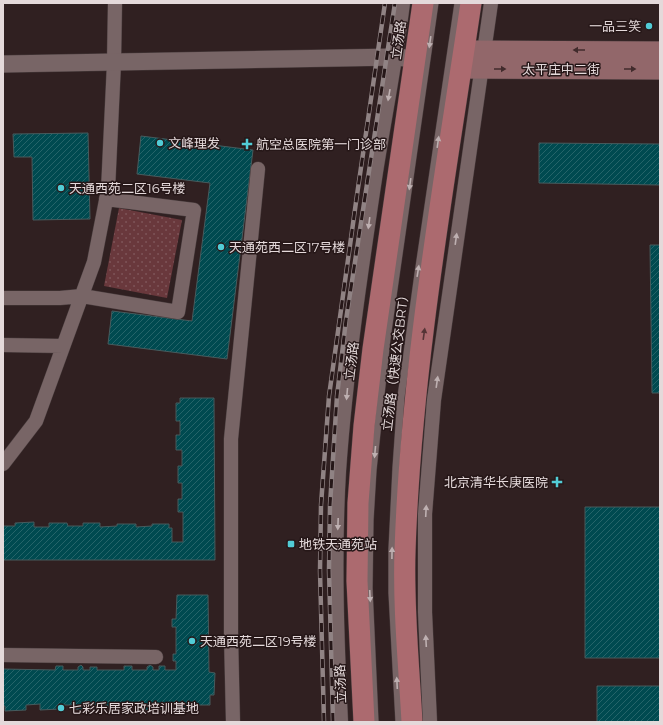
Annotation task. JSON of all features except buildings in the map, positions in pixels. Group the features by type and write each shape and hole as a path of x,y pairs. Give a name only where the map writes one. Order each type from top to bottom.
{"main road":[{"name":"立汤路","path":"364,722 357,581 358,503 364,426 405,58 423,3"},
{"path":"412,722 405,554 414,407 435,252 472,60 471,3"},
{"name":"太平庄中二街","path":"472,60 660,51"},
{"name":"太平庄中二街","path":"472,60 660,70"}],"street":[{"path":"3,464 36,421 94,262 108,190 114,63 115,3"},
{"name":"立汤路","path":"341,722 336,576 339,472 360,283 376,171 405,58 403,3"},
{"path":"430,722 425,612 425,514 434,400 472,60 491,3"},
{"path":"3,64 405,58"},
{"path":"233,722 231,635 231,438 258,169"},
{"path":"3,298 60,298 82,296 178,312 194,210 106,199"},
{"path":"3,345 63,346"},
{"path":"3,655 156,657"}],"lane":[{"name":"立汤路（快速公交BRT）","path":"376,722 369,588 370,520 373,470 389,323 435,3"},
{"name":"立汤路（快速公交BRT）","path":"399,722 392,592 392,556 401,397 458,3"}],"shaded area":[{"path":"119,208 182,220 167,298 104,286"}],"railway":[{"path":"324,722 320,571 321,505 329,396 385,3"},
{"path":"333,722 329,570 330,505 337,396 346,320 395,3"}],"place":[{"name":"一品三笑","path":"649,26"},
{"name":"文峰理发","path":"160,143"},
{"name":"航空总医院第一门诊部","path":"247,144"},
{"name":"天通西苑二区16号楼","path":"61,188"},
{"name":"天通苑西二区17号楼","path":"221,247"},
{"name":"北京清华长庚医院","path":"557,482"},
{"name":"地铁天通苑站","path":"291,544"},
{"name":"天通西苑二区19号楼","path":"192,641"},
{"name":"七彩乐居家政培训基地","path":"61,708"}]}
